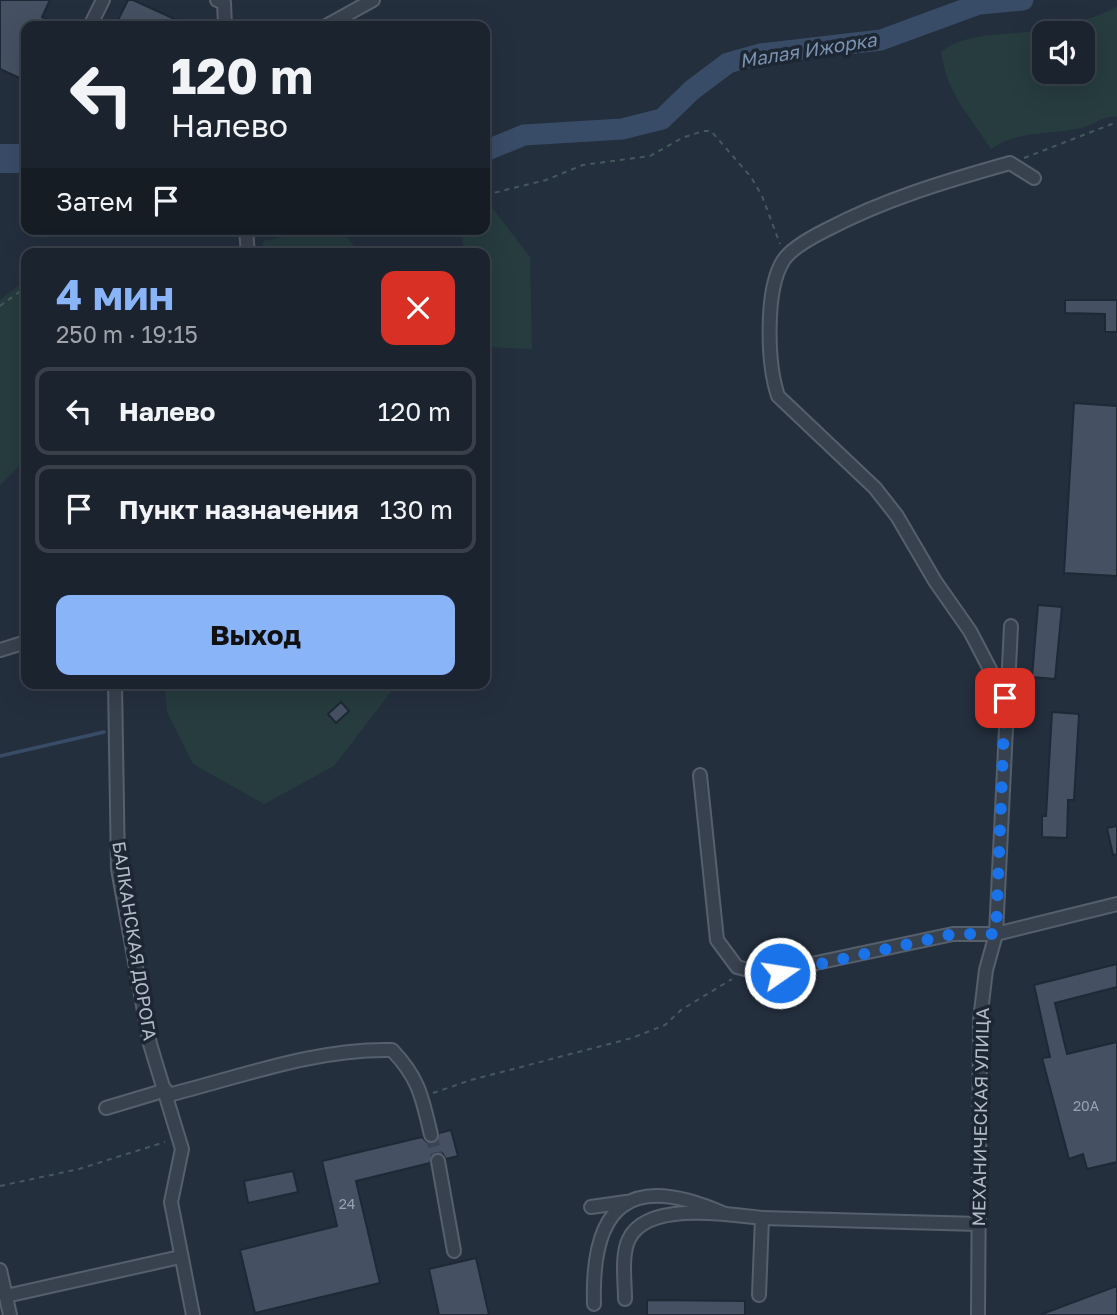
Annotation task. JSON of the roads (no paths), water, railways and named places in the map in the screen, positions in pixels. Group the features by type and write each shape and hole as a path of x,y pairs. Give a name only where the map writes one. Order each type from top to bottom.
{"street":[{"path":"92,21 103,0"},
{"path":"217,0 224,4 225,21"},
{"path":"335,21 373,0"},
{"path":"1005,698 970,631 935,581 897,516 875,488 778,396 772,377 772,284 784,258 812,238 860,212 920,188 1010,163 1034,178"},
{"name":"МЕХАНИЧЕСКАЯ УЛИЦА","path":"978,1315 980,1020 986,970 996,934 1005,698 1012,626"},
{"path":"0,650 21,644"},
{"name":"БАЛКАНСКАЯ ДОРОГА","path":"116,689 118,869 142,1010 180,1138 181,1163 171,1202 193,1315"},
{"path":"700,775 717,940 737,967 750,973 780,973 953,934 996,934 1117,904"},
{"path":"106,1108 328,1054 359,1049 391,1050 411,1070 422,1097 431,1135"},
{"path":"438,1161 454,1251"},
{"path":"591,1207 674,1195 725,1214"},
{"path":"594,1304 593,1274 600,1232 615,1212 630,1201"},
{"path":"625,1299 628,1240 638,1227 653,1217 725,1214 979,1224"},
{"path":"759,1295 762,1217"},
{"path":"6,1296 180,1257"},
{"path":"0,1270 10,1315"}],"water":[{"path":"0,144 21,144 21,173 0,173"}],"waterway":[{"name":"Малая Ижорка","path":"490,149 524,135 622,129 662,119 692,90 728,63 760,54 881,40 979,4 1023,0"},
{"path":"0,756 104,732"}],"tunnel":[{"path":"431,1135 438,1161"}]}
